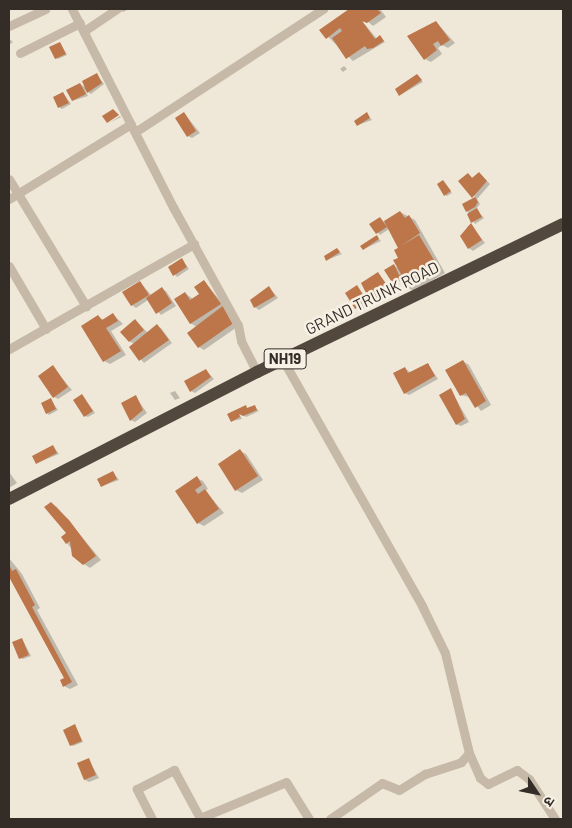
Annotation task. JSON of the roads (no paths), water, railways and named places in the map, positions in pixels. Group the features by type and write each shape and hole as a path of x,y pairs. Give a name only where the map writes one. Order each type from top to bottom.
{"highway":[{"name":"GRAND TRUNK ROAD","path":"9,499 257,372 563,224"}],"street":[{"path":"9,26 45,9"},
{"path":"72,9 238,325 241,341 257,372"},
{"path":"20,54 82,27 117,9"},
{"path":"9,199 133,128 324,9"},
{"path":"9,179 86,306"},
{"path":"9,349 194,244"},
{"path":"9,266 46,329"},
{"path":"283,360 422,606 445,653 470,753 480,778 488,784 517,770 529,779 555,819"},
{"path":"330,819 382,783 399,790 425,774 461,762 470,753"},
{"path":"152,819 137,789 174,770 200,818 286,782 309,819"}]}
